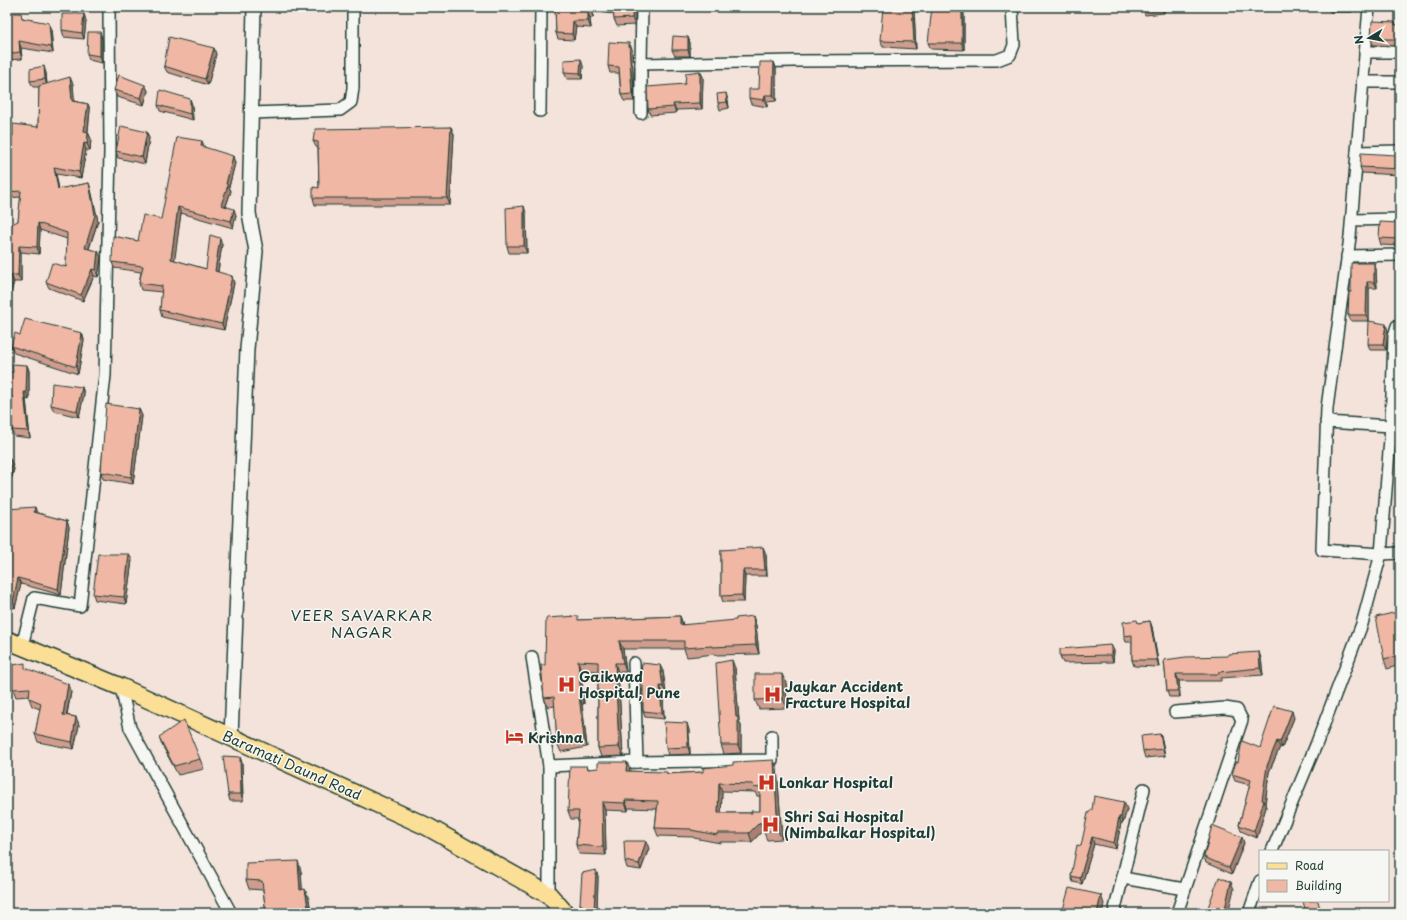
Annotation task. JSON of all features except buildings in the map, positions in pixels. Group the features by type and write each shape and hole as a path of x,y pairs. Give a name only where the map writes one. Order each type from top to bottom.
{"main road":[{"name":"Baramati Daund Road","path":"14,643 121,687 428,827 549,895 565,913"}],"street":[{"path":"14,643 34,598 80,606 105,375 110,151 109,7"},
{"path":"231,737 247,349 256,251 249,213 254,7"},
{"path":"251,113 340,110 351,102 353,88 353,7"},
{"path":"540,111 541,7"},
{"path":"641,113 642,7"},
{"path":"641,64 794,61 997,60 1010,55 1014,45 1012,7"},
{"path":"1369,7 1352,220 1327,408 1322,550 1381,554 1400,553"},
{"path":"1365,52 1400,52"},
{"path":"1362,82 1400,82"},
{"path":"1357,152 1400,151"},
{"path":"1352,220 1400,219"},
{"path":"1347,256 1400,255"},
{"path":"1272,850 1316,744 1362,624 1381,554 1391,426 1394,336 1397,326 1400,325"},
{"path":"1326,422 1391,426"},
{"path":"532,657 549,766 549,895"},
{"path":"634,663 637,762"},
{"path":"121,687 130,728 231,913"},
{"path":"1175,712 1225,708 1238,710 1242,720 1176,913"},
{"path":"549,766 637,762 772,760 772,736"},
{"path":"1114,913 1144,789"},
{"path":"1123,878 1184,889"},
{"path":"1249,913 1259,884"}],"place":[{"name":"Gaikwad Hospital, Pune","path":"566,684"},
{"name":"Jaykar Accident Fracture Hospital","path":"772,694"},
{"name":"Krishna","path":"515,737"},
{"name":"Lonkar Hospital","path":"766,782"},
{"name":"Shri Sai Hospital (Nimbalkar Hospital)","path":"771,824"}],"district":[{"name":"VEER SAVARKAR NAGAR","path":"362,622"}]}
